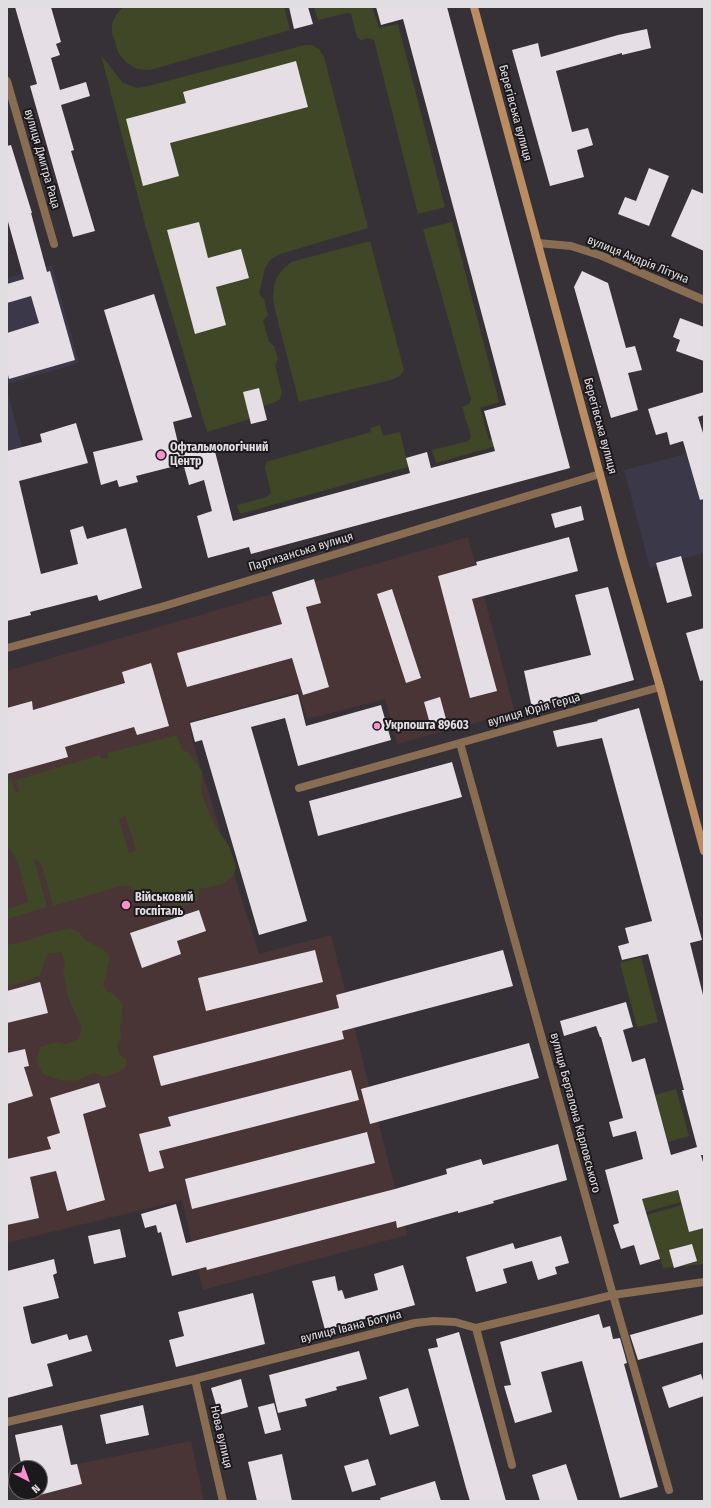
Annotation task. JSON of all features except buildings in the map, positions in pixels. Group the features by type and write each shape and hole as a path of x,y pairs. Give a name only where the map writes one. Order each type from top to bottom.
{"main road":[{"name":"Берегівська вулиця","path":"474,7 622,556 660,688 704,851"}],"street":[{"name":"вулиця Дмитра Раца","path":"7,81 54,244"},
{"name":"вулиця Андрія Літуна","path":"538,243 571,246 602,256 704,300"},
{"name":"Партизанська вулиця","path":"7,648 161,607 600,474"},
{"name":"вулиця Юрія Герца","path":"300,788 660,688"},
{"name":"вулиця Берталона Карловського","path":"460,743 668,1490"},
{"name":"вулиця Івана Богуна","path":"7,1422 196,1379 415,1323 434,1321 455,1322 476,1328 613,1295 704,1282"},
{"path":"476,1328 512,1466"},
{"name":"Нова вулиця","path":"196,1379 223,1501"}],"shaded area":[{"path":"52,265 79,363 7,384 7,278"},
{"path":"7,390 22,447 7,451"},
{"path":"704,449 704,553 650,568 624,470"},
{"name":"Військовий госпіталь","path":"468,537 515,712 397,744 385,699 307,719 299,692 189,722 193,743 259,954 331,935 407,1235 203,1290 182,1200 7,1243 7,671"},
{"path":"191,1441 204,1501 29,1501 48,1500 48,1493 82,1484 77,1464"}],"green space":[{"path":"123,7 284,7 290,30 150,70 137,69 127,63 119,54 112,33 112,24 116,15"},
{"path":"314,7 372,7 379,28 398,24 445,207 418,214 374,40 368,38 361,40 357,37 351,14 347,13 318,20"},
{"path":"305,45 312,45 319,49 324,57 368,228 280,254 270,260 265,268 259,294 264,299 268,315 263,321 269,342 274,346 278,360 275,366 282,392 280,399 263,406 259,388 244,392 250,419 207,432 146,228 101,55 123,83 137,88"},
{"path":"452,222 499,402 480,408 489,440 509,436 511,442 436,463 432,450 469,441 471,436 462,407 469,404 471,400 423,229"},
{"path":"370,241 404,370 400,376 391,380 299,402 275,310 273,298 274,285 277,277 291,262"},
{"path":"380,425 383,436 400,432 408,467 240,514 237,505 267,497 271,493 265,468 266,462 371,432 370,428"},
{"path":"177,735 182,750 188,752 202,772 201,794 216,827 229,846 236,866 234,875 223,884 200,889 198,900 184,906 170,903 148,904 135,896 131,887 121,886 53,906 41,863 34,859 47,907 7,919 7,909 28,902 18,862 7,845 7,780 11,779 14,791 19,792 16,780 100,755 101,759 108,758 107,753","holes":["125,815 136,850 129,853 119,820"]},
{"path":"70,928 79,932 85,940 109,954 109,961 103,985 107,991 114,994 123,1005 120,1029 121,1038 117,1046 120,1055 127,1060 126,1067 118,1072 104,1077 94,1073 75,1081 60,1080 43,1074 36,1062 40,1047 56,1042 66,1044 79,1039 82,1027 67,993 63,970 65,963 61,952 47,954 40,975 27,981 7,986 7,945 27,941 39,936"},
{"path":"641,957 658,1022 637,1027 620,963"},
{"path":"676,1089 689,1136 668,1142 655,1095"},
{"path":"667,1156 681,1202 635,1215 631,1202 658,1195"},
{"path":"682,1205 689,1232 704,1228 704,1264 663,1268 647,1215"}],"place":[{"name":"Офтальмологічний Центр","path":"161,455"},
{"name":"Укрпошта 89603","path":"377,726"},
{"name":"Військовий госпіталь","path":"126,905"}]}
